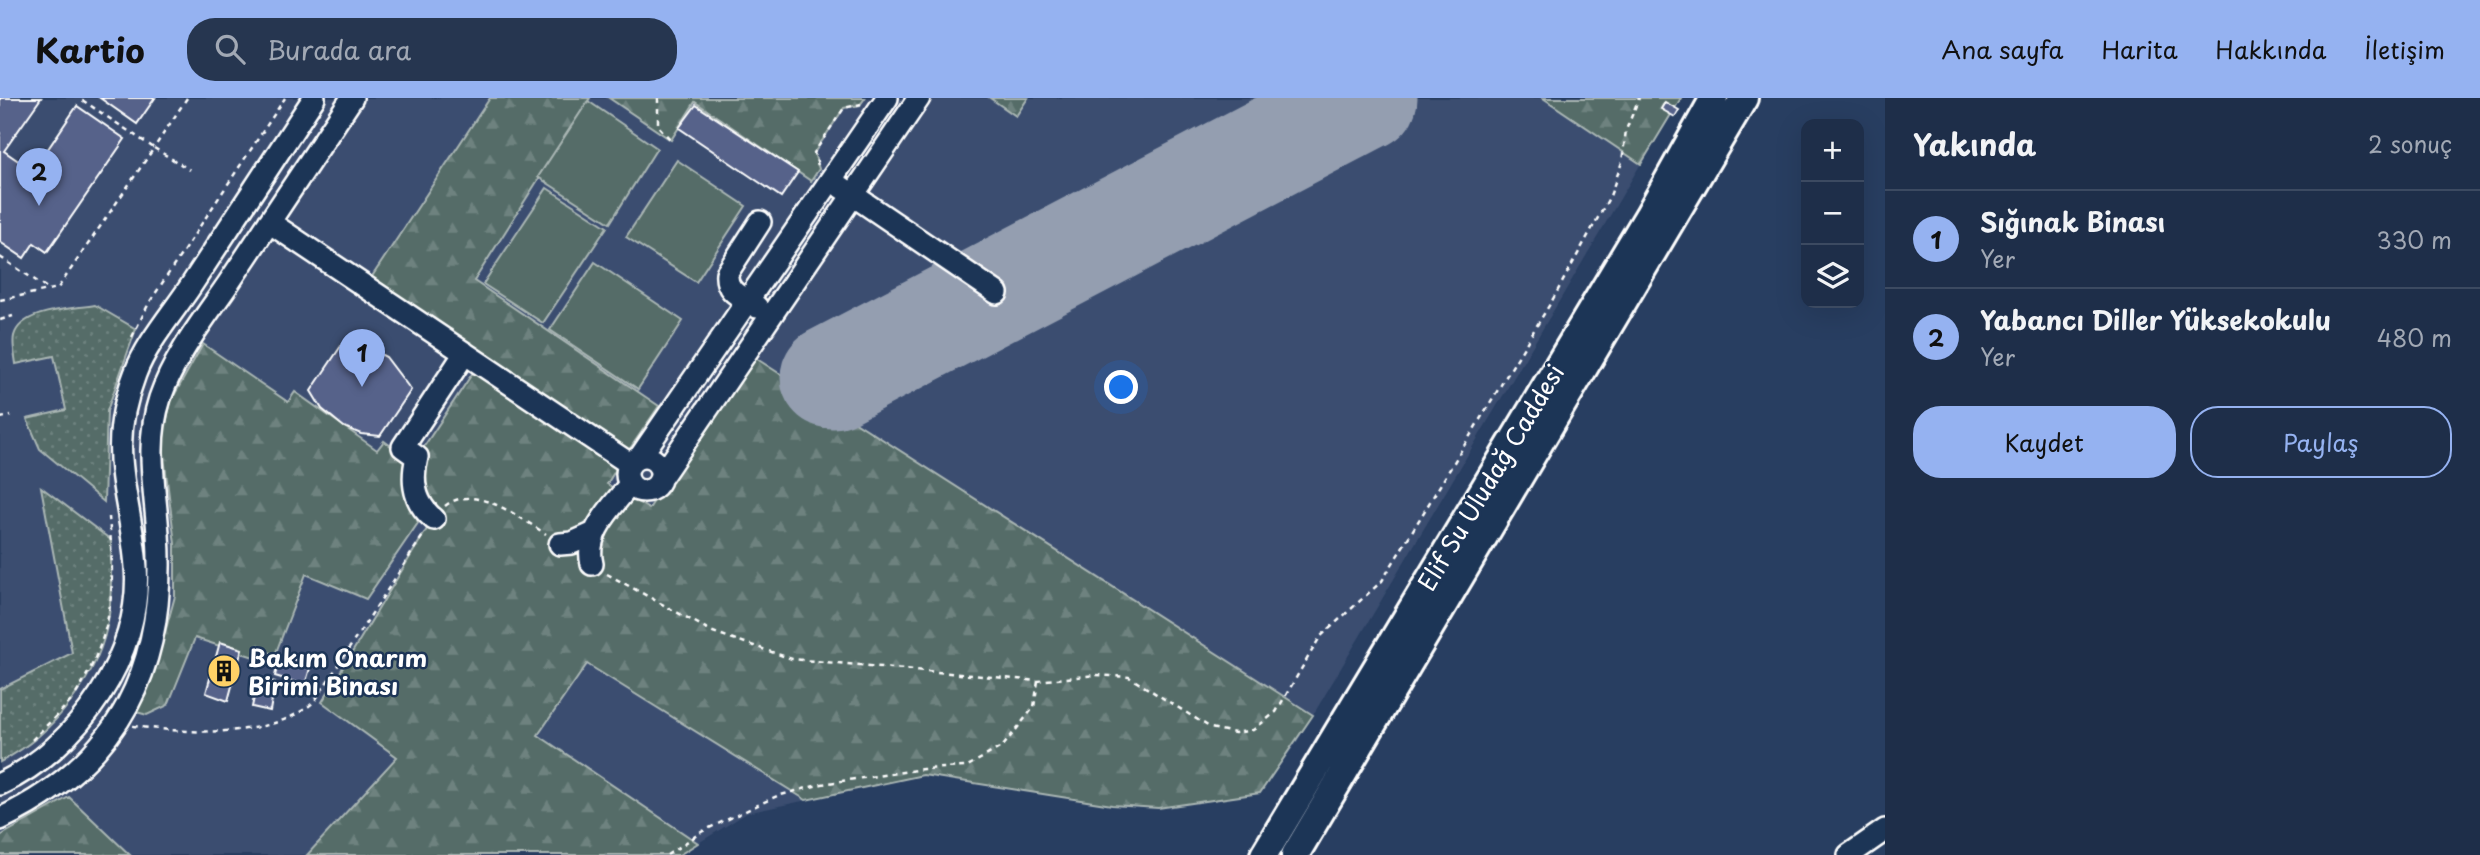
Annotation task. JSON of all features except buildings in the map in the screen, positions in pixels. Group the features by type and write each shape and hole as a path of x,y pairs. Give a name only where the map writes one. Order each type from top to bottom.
{"main road":[{"name":"Elif Su Uludağ Caddesi","path":"1264,855 1648,216 1714,98"},
{"name":"Elif Su Uludağ Caddesi","path":"1295,855 1744,98"}],"street":[{"path":"0,785 36,766 65,740 86,713 119,660 134,598 136,568 119,467 119,429 135,372 314,98"},
{"path":"592,564 589,544 592,534 633,468 887,98"},
{"path":"269,222 633,468 636,490 648,491 657,486 919,98"},
{"path":"0,819 55,788 117,723 139,687 154,638 160,591 150,442 161,396 187,346 350,99"},
{"path":"831,180 997,293"},
{"path":"760,222 727,273 726,282 732,292 771,316"},
{"path":"434,519 424,511 412,478 417,457 403,447 465,353"},
{"path":"633,468 656,461 662,476"},
{"path":"129,532 158,532"},
{"path":"560,544 572,544 592,534"},
{"path":"1849,855 1885,830"}],"path":[{"path":"79,98 190,170"},
{"path":"0,300 58,288 187,98"},
{"path":"658,98 658,126 671,140"},
{"path":"592,564 713,632 792,659 1038,681 1096,675 1129,677 1211,728 1235,733 1253,730 1276,712 1320,637 1382,581 1553,299 1611,196 1622,162 1626,130 1639,98"},
{"path":"0,257 52,291"},
{"path":"0,320 13,316"},
{"path":"0,418 11,415"},
{"path":"117,723 173,731 227,731 288,720 302,712 314,702 434,519 453,500 478,498 517,516 560,544"},
{"path":"667,855 704,831 777,796 822,785 923,769 966,767 1003,746 1034,707 1038,681"}],"shaded area":[{"path":"0,98 1680,98 1297,742 1260,793 1158,808 1112,805 923,775 747,813 679,855 0,855"}],"green space":[{"path":"490,98 590,98 474,281 659,406 629,450 371,278"},
{"path":"609,98 865,98 860,105 844,108 814,153 819,169 811,181 695,102 671,140"},
{"path":"990,98 1028,98 1016,116"},
{"path":"1543,98 1681,98 1641,164"},
{"path":"588,101 657,148 610,223 538,177"},
{"path":"677,160 746,206 696,282 626,237"},
{"path":"547,188 607,227 543,323 483,284"},
{"path":"595,262 683,321 638,389 550,330"},
{"path":"95,305 136,329 107,411 104,502 40,449 27,419 66,410 54,356 16,364 13,342 19,327 37,315"},
{"path":"203,344 288,402 295,392 377,450 384,441 410,460 403,471 418,523 366,599 306,574 275,655 257,647 254,657 195,638 168,705 147,715 133,711 161,647 175,596 175,544 162,441 171,401"},
{"path":"746,352 1313,715 1260,793 1158,808 1112,805 923,775 806,800 587,664 538,735 698,843 679,855 307,855 397,757 322,702 433,519 417,457 476,368 618,466 607,484 649,509"},
{"path":"41,487 111,540 109,615 96,659 71,701 38,736 0,762 0,689 72,653"},
{"path":"69,797 130,855 0,855 0,836"}],"runway":[{"path":"832,377 1366,98"}],"place":[{"name":"Yabancı Diller Yüksekokulu","path":"39,206"},
{"name":"Sığınak Binası","path":"362,387"},
{"name":"Bakım Onarım Birimi Binası","path":"224,671"}]}
